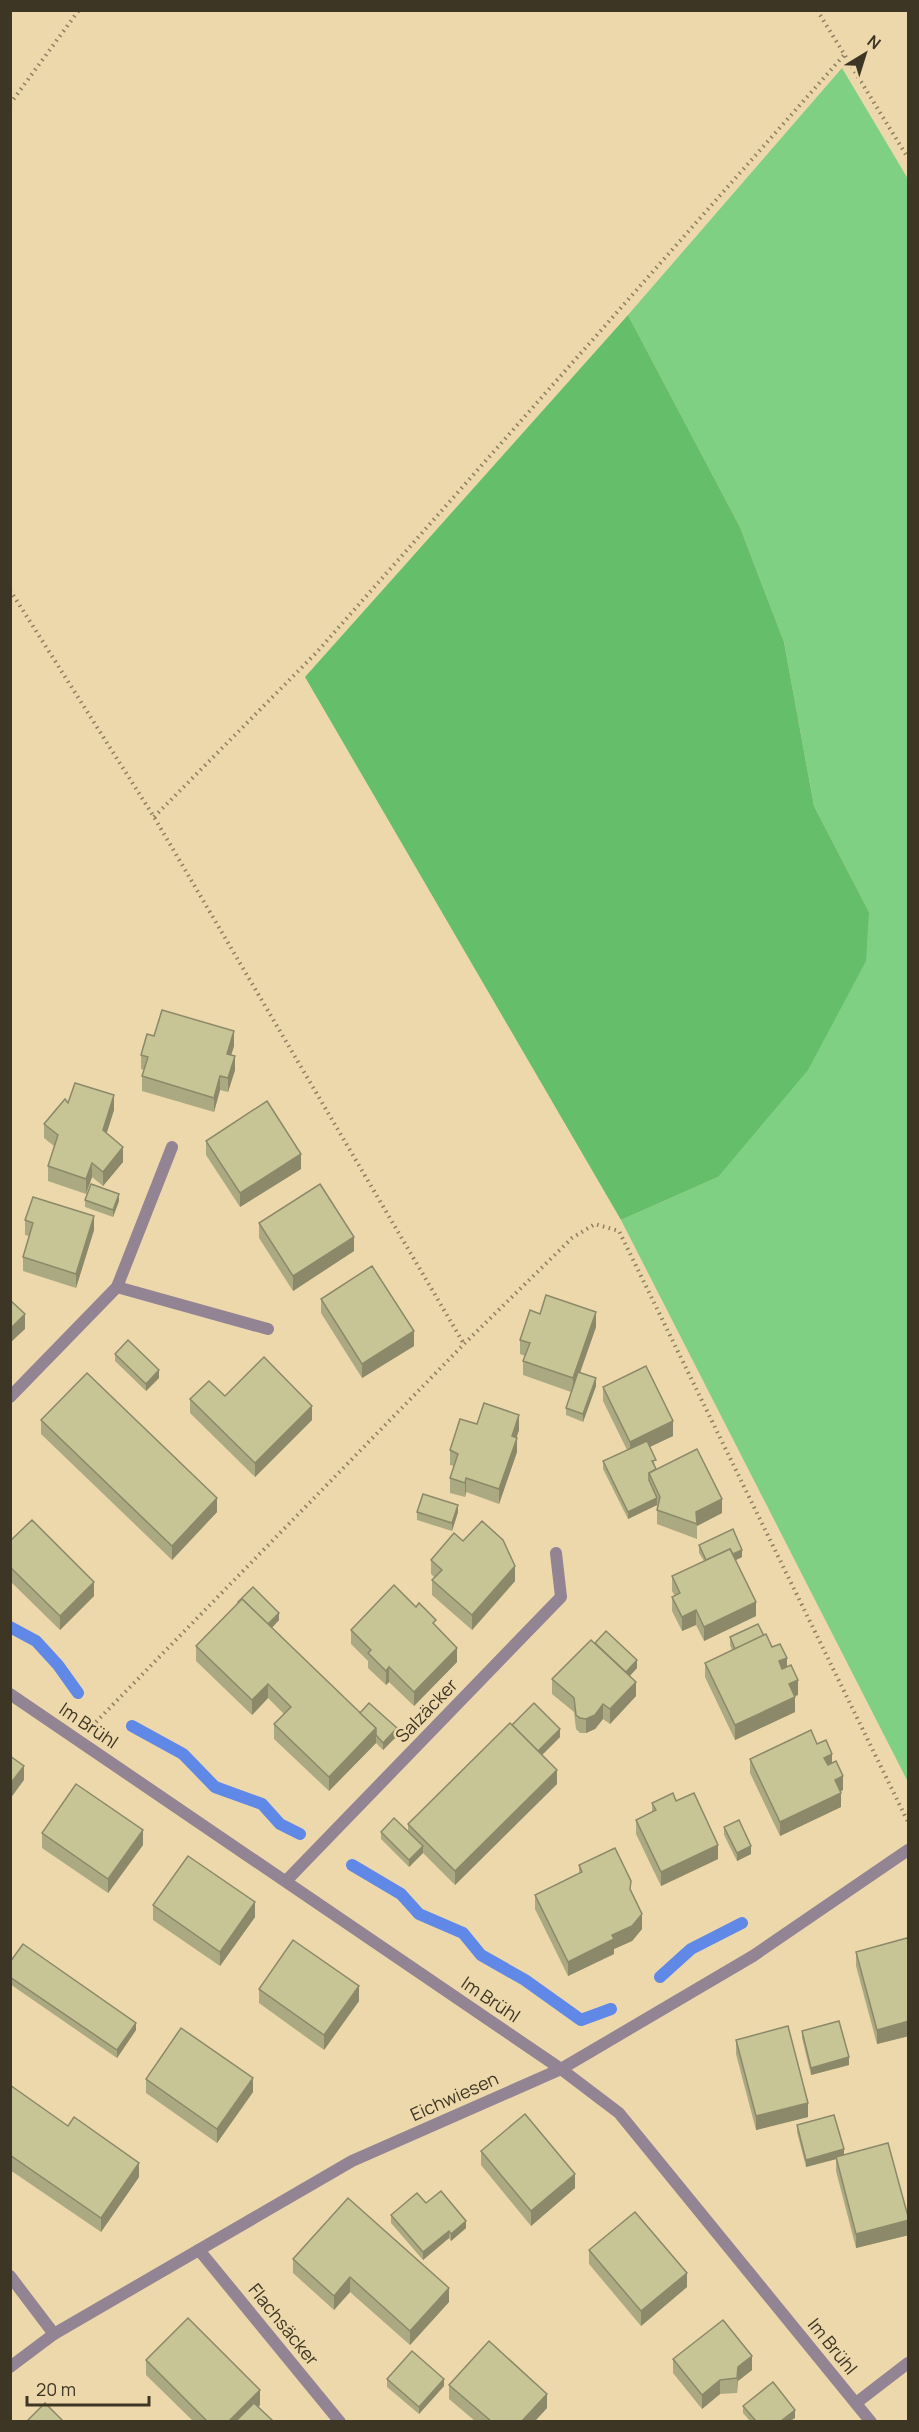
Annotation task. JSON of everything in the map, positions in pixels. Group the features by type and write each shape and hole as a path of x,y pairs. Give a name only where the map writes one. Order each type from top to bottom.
{"street":[{"path":"10,1396 117,1287 172,1147"},
{"path":"117,1287 268,1329"},
{"name":"Salzäcker","path":"286,1881 561,1597 556,1553"},
{"name":"Im Brühl","path":"10,1694 561,2069 619,2113 871,2421"},
{"name":"Eichwiesen","path":"10,2367 54,2334 352,2161 561,2069 753,1956 909,1850"},
{"name":"Flachsäcker","path":"199,2250 340,2421"},
{"path":"10,2276 54,2334"},
{"path":"856,2403 909,2363"}],"path":[{"path":"10,104 79,10"},
{"path":"817,10 909,158"},
{"path":"154,817 316,653 845,54"},
{"path":"10,590 154,817 464,1344"},
{"path":"79,1740 464,1344 572,1238 595,1224 619,1231 909,1822"}],"green space":[{"path":"842,68 908,179 908,1782 621,1220 718,1177 869,912 814,806 784,642 740,527 628,315"},
{"path":"628,315 740,527 784,642 814,806 869,912 866,961 808,1070 718,1177 621,1220 305,677"}],"building":[{"path":"162,1010 234,1031 227,1054 235,1056 228,1078 220,1076 214,1098 142,1076 148,1057 141,1055 147,1034 154,1036"},
{"path":"75,1083 114,1095 103,1130 123,1147 103,1172 92,1163 86,1179 48,1166 58,1135 44,1124 65,1099 68,1103"},
{"path":"267,1101 301,1154 240,1193 206,1141"},
{"path":"91,1184 119,1194 113,1210 85,1200"},
{"path":"320,1184 354,1237 293,1276 259,1223"},
{"path":"33,1197 94,1216 76,1274 23,1257 33,1223 25,1220"},
{"path":"372,1266 414,1331 362,1364 321,1299"},
{"path":"546,1295 596,1312 573,1378 523,1361 530,1343 520,1340 530,1310 540,1314"},
{"path":"10,1300 25,1314 10,1329"},
{"path":"128,1340 159,1370 146,1384 115,1354"},
{"path":"264,1357 312,1406 255,1463 190,1399 209,1381 225,1396"},
{"path":"646,1366 673,1421 630,1442 603,1387"},
{"path":"578,1372 596,1378 583,1414 566,1408"},
{"path":"87,1373 217,1498 172,1546 41,1420"},
{"path":"484,1403 519,1415 512,1436 517,1438 499,1489 466,1478 465,1483 450,1478 458,1454 450,1450 460,1419 477,1424"},
{"path":"647,1441 656,1460 652,1461 656,1469 649,1473 649,1480 657,1498 628,1512 603,1461"},
{"path":"697,1449 722,1499 696,1512 697,1524 657,1510 660,1497 649,1473"},
{"path":"423,1494 458,1505 452,1523 417,1512"},
{"path":"32,1520 94,1582 60,1616 10,1567 10,1541"},
{"path":"482,1521 503,1540 515,1566 472,1615 432,1580 442,1570 431,1560 454,1533 463,1541"},
{"path":"733,1529 742,1550 733,1554 730,1549 706,1560 699,1545"},
{"path":"730,1549 756,1602 704,1627 696,1610 682,1617 672,1597 680,1593 672,1576"},
{"path":"394,1585 416,1607 419,1603 436,1620 433,1623 457,1648 414,1692 389,1667 386,1671 368,1653 371,1650 351,1630"},
{"path":"253,1587 279,1613 268,1624 242,1599 238,1602"},
{"path":"242,1599 376,1728 329,1777 274,1724 291,1707 268,1684 252,1700 196,1646"},
{"path":"758,1624 764,1636 735,1649 730,1637"},
{"path":"606,1631 637,1660 626,1672 595,1643"},
{"path":"766,1634 772,1647 780,1644 787,1658 779,1661 782,1669 791,1665 798,1680 789,1684 795,1697 735,1725 705,1663"},
{"path":"591,1640 636,1682 610,1709 603,1704 595,1715 586,1719 576,1715 574,1698 552,1679"},
{"path":"369,1703 397,1728 383,1743 376,1735 376,1728 360,1713"},
{"path":"534,1703 560,1729 538,1751 512,1725"},
{"path":"510,1723 557,1770 455,1871 408,1824"},
{"path":"811,1730 817,1744 826,1740 832,1754 824,1758 828,1765 836,1761 843,1776 835,1780 841,1793 780,1822 750,1759"},
{"path":"10,1756 24,1766 10,1784"},
{"path":"76,1784 143,1830 108,1879 42,1833"},
{"path":"673,1793 676,1801 694,1793 718,1845 661,1872 636,1820 656,1810 652,1803"},
{"path":"394,1818 423,1846 409,1860 381,1832"},
{"path":"739,1820 751,1846 737,1853 724,1827"},
{"path":"615,1848 631,1881 630,1889 642,1914 632,1926 612,1935 614,1939 568,1962 535,1895 582,1872 579,1865"},
{"path":"188,1856 255,1902 220,1952 153,1905"},
{"path":"907,1938 909,1943 909,2021 877,2030 856,1952"},
{"path":"293,1940 359,1986 324,2035 259,1989"},
{"path":"23,1944 136,2023 117,2050 10,1977 10,1962"},
{"path":"839,2021 849,2057 811,2068 802,2031"},
{"path":"788,2026 808,2103 756,2116 736,2040"},
{"path":"181,2028 253,2078 217,2129 146,2079"},
{"path":"10,2085 68,2126 74,2117 139,2163 101,2218 10,2155"},
{"path":"525,2114 575,2174 531,2211 481,2151"},
{"path":"834,2115 844,2149 806,2160 797,2125"},
{"path":"888,2143 909,2220 856,2234 836,2157"},
{"path":"441,2191 466,2221 451,2234 449,2231 423,2252 391,2215 417,2193 426,2203"},
{"path":"348,2198 449,2288 410,2331 350,2277 334,2296 293,2259"},
{"path":"635,2212 687,2273 641,2311 589,2250"},
{"path":"188,2318 260,2390 229,2421 207,2421 146,2360"},
{"path":"723,2320 752,2356 738,2367 737,2378 720,2380 702,2395 673,2359"},
{"path":"489,2341 547,2394 522,2421 491,2421 449,2385"},
{"path":"412,2351 444,2379 419,2407 387,2379"},
{"path":"773,2382 795,2410 781,2421 756,2421 743,2406"},
{"path":"45,2403 63,2421 27,2421"},
{"path":"254,2403 273,2421 236,2421"}],"waterway":[{"path":"10,1627 36,1641 58,1665 78,1693"},
{"path":"132,1726 183,1754 215,1787 262,1804 280,1824 300,1834"},
{"path":"352,1865 401,1894 419,1914 463,1933 481,1955 525,1980 581,2020 611,2009"},
{"path":"660,1977 691,1949 742,1923"}]}
